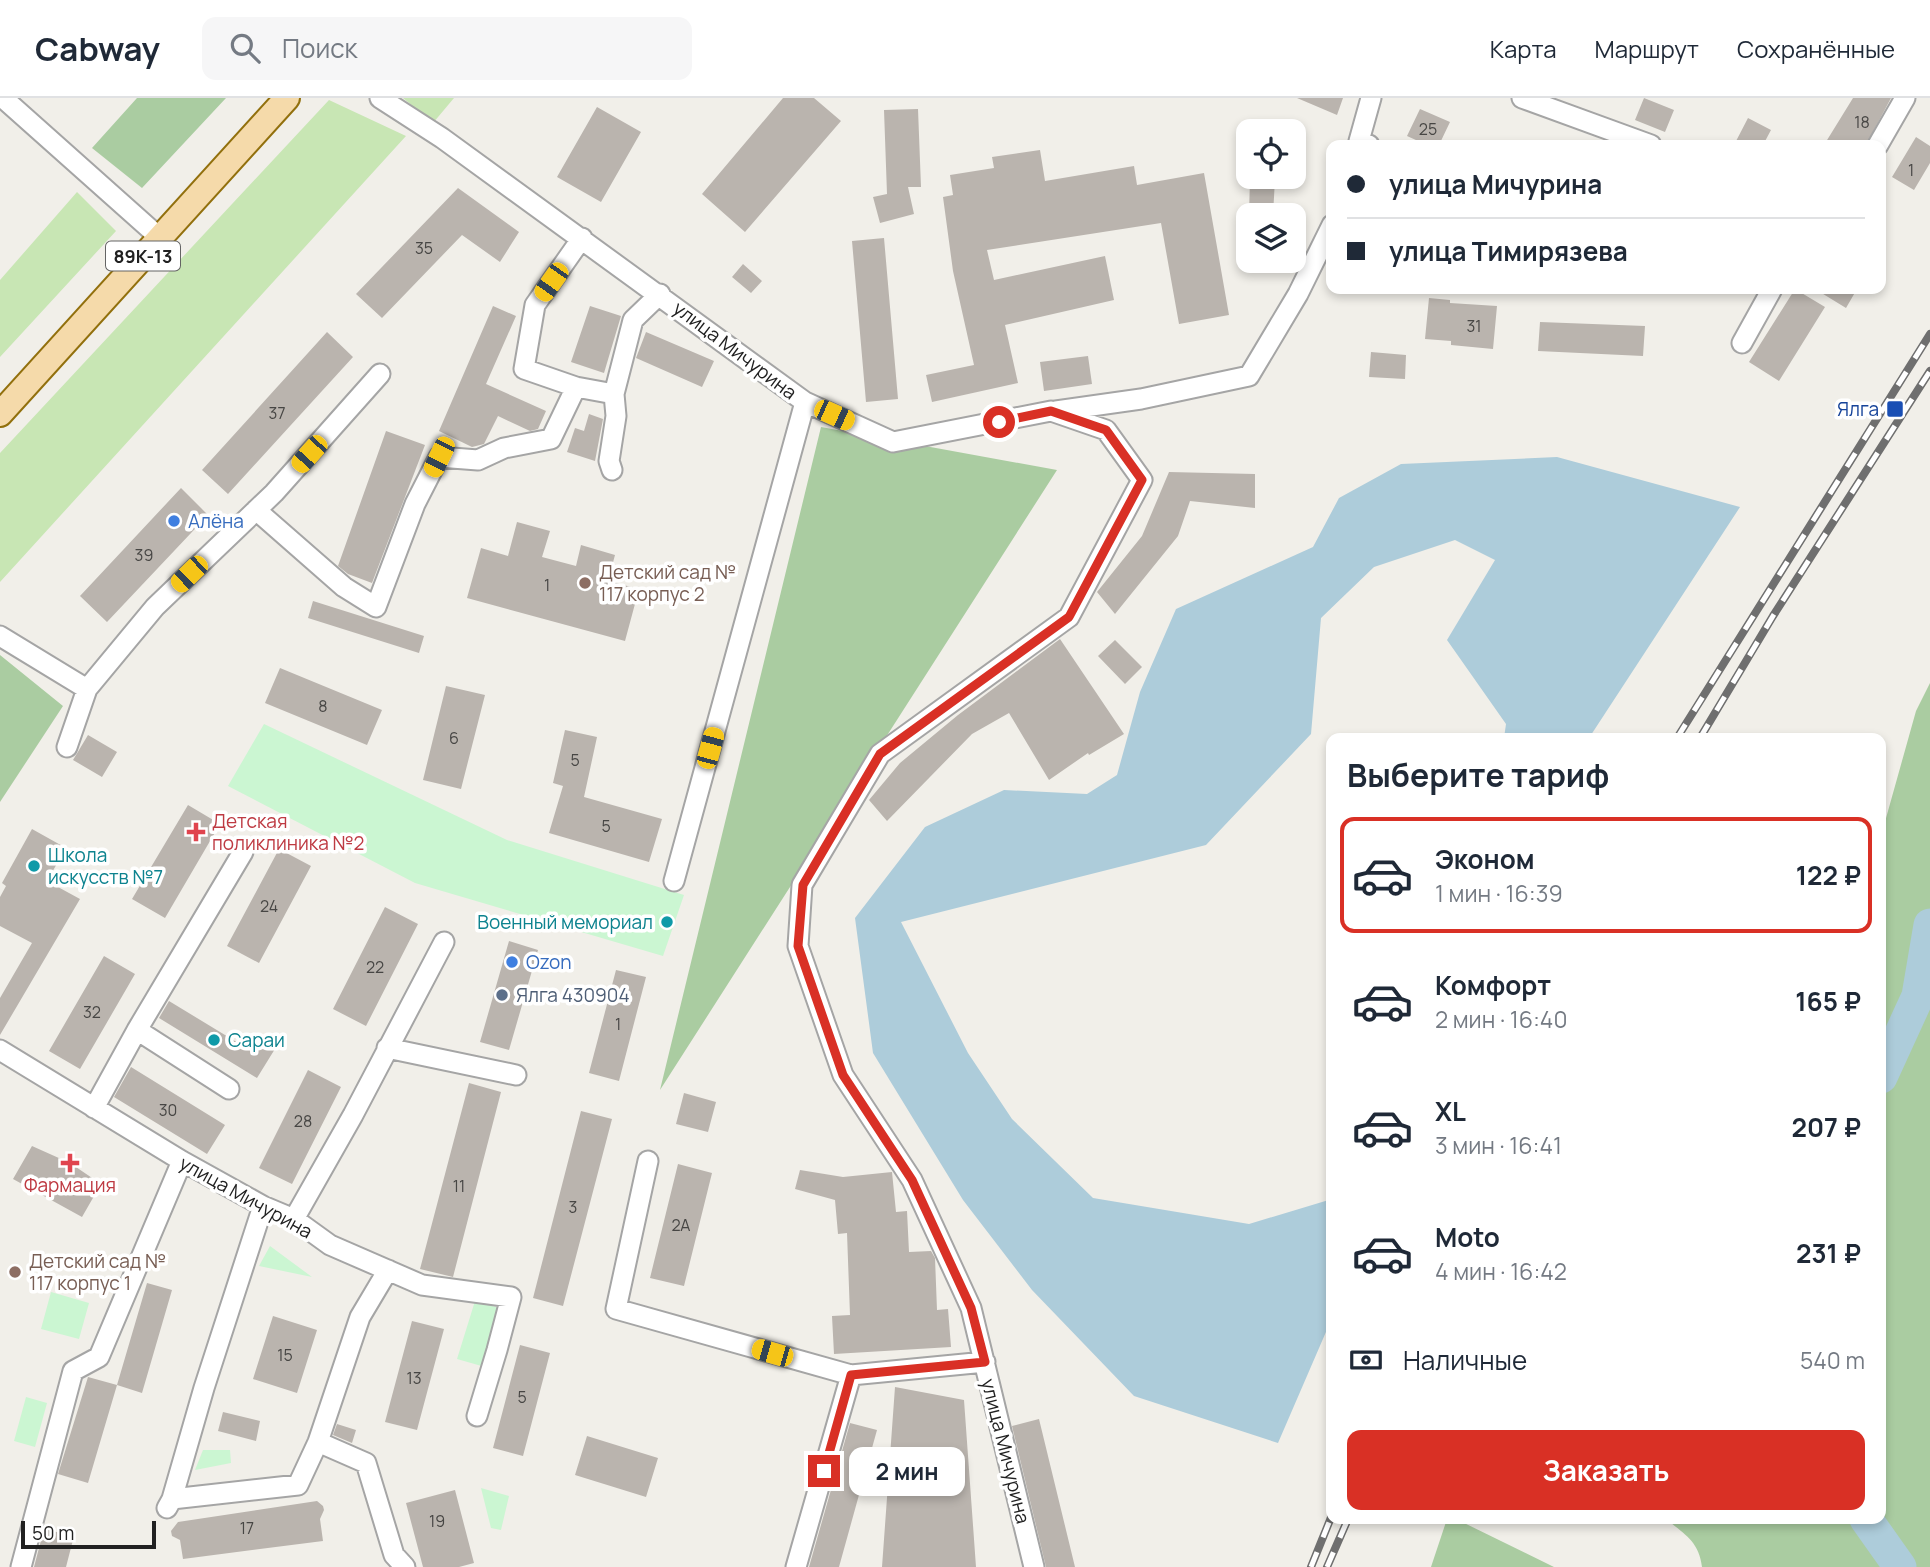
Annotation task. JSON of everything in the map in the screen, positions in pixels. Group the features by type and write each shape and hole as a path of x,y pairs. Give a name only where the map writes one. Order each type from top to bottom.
{"main road":[{"name":"89К-13","path":"0,414 287,98"}],"street":[{"path":"3,98 159,237"},
{"name":"улица Мичурина","path":"380,98 442,138 582,238 805,402 893,442 1051,411 1106,430 1142,480 1069,617 880,754 803,885 798,946 843,1075 912,1180 971,1308 1034,1567"},
{"path":"1363,140 1371,98"},
{"path":"1522,98 1637,140"},
{"path":"1881,140 1905,98"},
{"path":"1051,411 1141,399 1249,376 1298,293 1326,237"},
{"path":"582,238 535,305 524,369 576,387 614,394"},
{"path":"1742,342 1769,294"},
{"path":"612,470 609,461 616,416 614,394 634,320 660,295"},
{"path":"67,747 88,690 155,607 274,493 380,374"},
{"path":"256,510 344,587 376,607 415,504 439,457 478,460 505,448 551,439 576,387"},
{"path":"674,881 805,402"},
{"path":"0,636 88,690"},
{"path":"94,1108 243,852"},
{"path":"294,1219 444,942"},
{"path":"137,1030 229,1089"},
{"path":"387,1048 516,1075"},
{"name":"улица Мичурина","path":"0,1051 182,1161 263,1206 294,1219 330,1245 422,1285 511,1297 477,1416"},
{"path":"21,1567 73,1371 99,1357 182,1161"},
{"path":"648,1161 616,1309 851,1375 985,1362"},
{"path":"263,1206 169,1504 298,1485 318,1442 360,1317 388,1270"},
{"path":"796,1567 851,1375"},
{"path":"318,1442 366,1463 396,1563"}],"green space":[{"path":"137,98 226,98 142,188 92,148"},
{"path":"403,98 454,98 433,123"},
{"path":"329,100 406,136 0,582 0,453"},
{"path":"77,192 116,231 0,357 0,280"},
{"path":"821,427 1057,470 660,1090"},
{"path":"0,655 63,706 0,802"},
{"path":"1930,683 1930,1567 1702,1567 1694,1544 1672,1524 1886,1524 1886,818 1916,711"},
{"path":"264,724 507,840 684,895 663,956 415,883 228,786"},
{"path":"270,1246 312,1277 259,1266"},
{"path":"51,1292 89,1303 79,1339 41,1329"},
{"path":"475,1301 503,1309 485,1367 457,1359"},
{"path":"26,1397 47,1403 35,1447 14,1441"},
{"path":"203,1450 230,1450 231,1463 195,1470"},
{"path":"481,1488 509,1496 501,1530 491,1528"},
{"path":"1445,1524 1466,1524 1554,1567 1431,1567"}],"water":[{"path":"1557,457 1740,507 1592,733 1505,733 1506,724 1447,640 1495,560 1455,540 1374,567 1321,618 1311,734 1206,845 901,922 968,1053 1012,1119 1093,1198 1249,1224 1326,1201 1326,1332 1278,1443 1134,1396 1032,1290 963,1200 873,1053 855,918 925,827 1004,790 1087,794 1117,775 1140,692 1176,609 1313,547 1339,498 1401,464"}],"building":[{"path":"783,98 814,98 841,121 745,232 702,194"},
{"path":"1297,98 1343,98 1337,115"},
{"path":"1644,98 1674,110 1665,132 1635,120"},
{"path":"1853,98 1891,98 1869,140 1827,140"},
{"path":"597,107 641,132 601,202 557,177"},
{"path":"918,109 921,187 908,187 914,214 880,223 873,197 887,194 884,110"},
{"path":"1420,109 1450,122 1441,140 1416,140 1407,136"},
{"path":"1748,118 1771,130 1766,140 1737,140"},
{"path":"1916,137 1930,146 1930,163 1914,190 1892,177"},
{"path":"1040,150 1045,181 1134,166 1137,185 1204,173 1229,315 1179,324 1161,223 987,250 994,280 1105,256 1114,300 1005,325 1018,383 932,402 926,375 974,365 953,271 943,197 953,195 950,175 994,168 992,157"},
{"path":"458,188 519,232 500,262 462,235 382,318 356,294"},
{"path":"1250,189 1274,189 1274,203 1249,203"},
{"path":"884,238 898,399 866,402 852,241"},
{"path":"743,264 762,281 751,293 732,277"},
{"path":"1792,294 1803,294 1825,307 1779,381 1749,362"},
{"path":"1823,294 1854,294 1846,308"},
{"path":"1429,298 1450,300 1450,303 1497,306 1493,349 1451,345 1451,341 1425,339"},
{"path":"493,306 516,316 486,384 546,411 538,429 530,431 498,416 484,444 472,447 439,431"},
{"path":"590,306 621,316 604,373 571,362"},
{"path":"1540,322 1645,326 1643,356 1538,351"},
{"path":"327,332 353,357 228,494 202,470"},
{"path":"646,332 714,361 702,387 636,358"},
{"path":"1371,352 1406,355 1405,379 1369,377"},
{"path":"1088,356 1092,384 1044,391 1040,362"},
{"path":"589,414 603,419 595,461 567,452 575,428 584,431"},
{"path":"386,431 425,445 372,583 348,574 338,566"},
{"path":"1169,472 1255,474 1255,508 1190,501 1178,536 1115,614 1097,592 1142,536"},
{"path":"181,488 208,515 107,622 80,596"},
{"path":"517,522 550,531 542,557 576,566 581,545 615,555 608,581 639,589 625,641 467,598 481,548 508,556"},
{"path":"313,601 424,636 419,653 308,618"},
{"path":"1060,639 1124,734 1089,755 1088,753 1049,780 1009,713 972,734 887,821 869,800 900,763 958,715"},
{"path":"1115,640 1142,667 1125,684 1098,656"},
{"path":"280,668 382,710 367,745 265,703"},
{"path":"446,686 485,695 461,789 423,780"},
{"path":"565,730 597,737 584,797 662,819 649,862 549,833 563,786 553,783"},
{"path":"88,735 117,752 102,777 73,760"},
{"path":"188,805 220,824 165,918 132,899"},
{"path":"32,829 66,848 47,881 80,899 0,1035 0,998 32,943 0,926 0,897 6,886 2,883"},
{"path":"279,849 311,866 259,963 227,946"},
{"path":"385,907 418,924 366,1026 333,1009"},
{"path":"509,941 538,950 509,1050 480,1042"},
{"path":"104,956 135,974 80,1069 49,1051"},
{"path":"616,970 646,977 619,1081 589,1073"},
{"name":"Сараи","path":"169,1001 253,1052 263,1035 278,1044 257,1078 159,1018"},
{"path":"131,1067 225,1125 207,1154 114,1097"},
{"path":"308,1070 341,1087 292,1184 259,1168"},
{"path":"469,1083 501,1092 453,1277 420,1269"},
{"path":"684,1093 716,1102 708,1132 676,1124"},
{"path":"581,1111 612,1119 563,1306 533,1298"},
{"path":"32,1146 70,1163 101,1184 82,1217 13,1179"},
{"path":"678,1164 712,1173 684,1286 650,1278"},
{"path":"800,1170 843,1177 892,1172 896,1212 907,1211 909,1252 931,1251 935,1258 937,1310 948,1309 951,1347 834,1354 832,1316 850,1315 847,1233 838,1234 835,1200 795,1189"},
{"path":"147,1283 172,1290 142,1393 117,1385"},
{"path":"273,1316 317,1330 297,1393 253,1379"},
{"path":"412,1321 444,1329 417,1430 385,1422"},
{"path":"520,1345 550,1353 523,1456 493,1448"},
{"path":"88,1377 117,1385 88,1483 58,1474"},
{"path":"895,1387 964,1400 976,1567 882,1567"},
{"path":"223,1412 260,1421 256,1441 218,1431"},
{"path":"1039,1419 1075,1567 1046,1567 1012,1426"},
{"path":"850,1423 877,1430 839,1567 809,1567"},
{"path":"337,1424 356,1430 352,1443 333,1435"},
{"path":"587,1436 658,1458 646,1497 575,1475"},
{"path":"455,1490 474,1563 459,1567 423,1567 406,1503"},
{"path":"317,1501 324,1510 320,1519 323,1541 183,1559 180,1540 172,1536 171,1531 178,1522"},
{"path":"44,1529 74,1536 66,1567 34,1567"}],"waterway":[{"path":"1886,1066 1918,996 1930,925"},
{"path":"1870,1524 1900,1567"}],"railway":[{"path":"1680,733 1930,334"},
{"path":"1703,733 1773,616 1930,371"},
{"path":"1311,1567 1328,1524"},
{"path":"1327,1567 1346,1524"}],"place":[{"name":"Ялга","path":"1895,409"},
{"name":"Алёна","path":"174,521"},
{"name":"Детский сад № 117 корпус 2","path":"585,583"},
{"name":"Детская поликлиника №2","path":"196,832"},
{"name":"Школа искусств №7","path":"34,866"},
{"name":"Военный мемориал","path":"667,922"},
{"name":"Ozon","path":"512,962"},
{"name":"Ялга 430904","path":"502,995"},
{"name":"Сараи","path":"214,1040"},
{"name":"Фармация","path":"70,1163"},
{"name":"Детский сад № 117 корпус 1","path":"15,1272"}],"route":[{"path":"824,1471 851,1375 985,1362 971,1308 912,1180 843,1075 798,946 803,885 880,754 1069,617 1142,480 1106,430 1051,411 999,422"}]}
